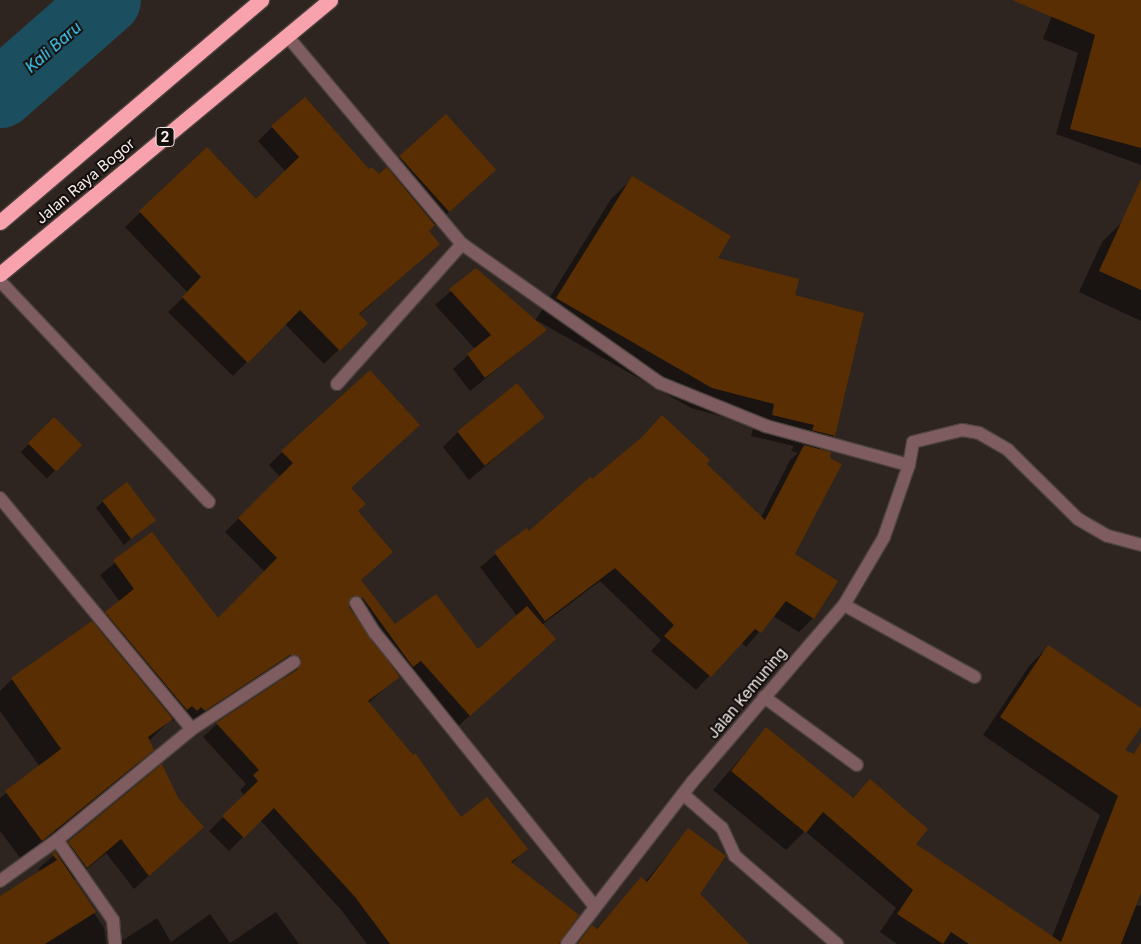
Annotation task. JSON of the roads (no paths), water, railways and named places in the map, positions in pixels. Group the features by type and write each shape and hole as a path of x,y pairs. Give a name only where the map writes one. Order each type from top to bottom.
{"highway":[{"name":"Jalan Raya Bogor","path":"0,222 261,0"},
{"name":"Jalan Raya Bogor","path":"0,274 288,37 330,0"}],"street":[{"path":"288,37 462,244 660,384 766,426 910,465"},
{"path":"337,384 462,244"},
{"path":"0,281 209,502"},
{"name":"Jalan Kemuning","path":"567,944 683,794 844,605 884,537 910,465 913,442 962,430 979,433 1008,450 1068,511 1092,529 1141,545"},
{"path":"0,498 192,729"},
{"path":"356,603 381,641 595,907"},
{"path":"844,605 975,677"},
{"path":"0,881 57,840 192,729 294,662"},
{"path":"764,697 857,765"},
{"path":"683,794 722,828 735,856 837,944"},
{"path":"57,840 113,920 115,944"}],"waterway":[{"name":"Kali Baru","path":"0,93 106,0"}]}
